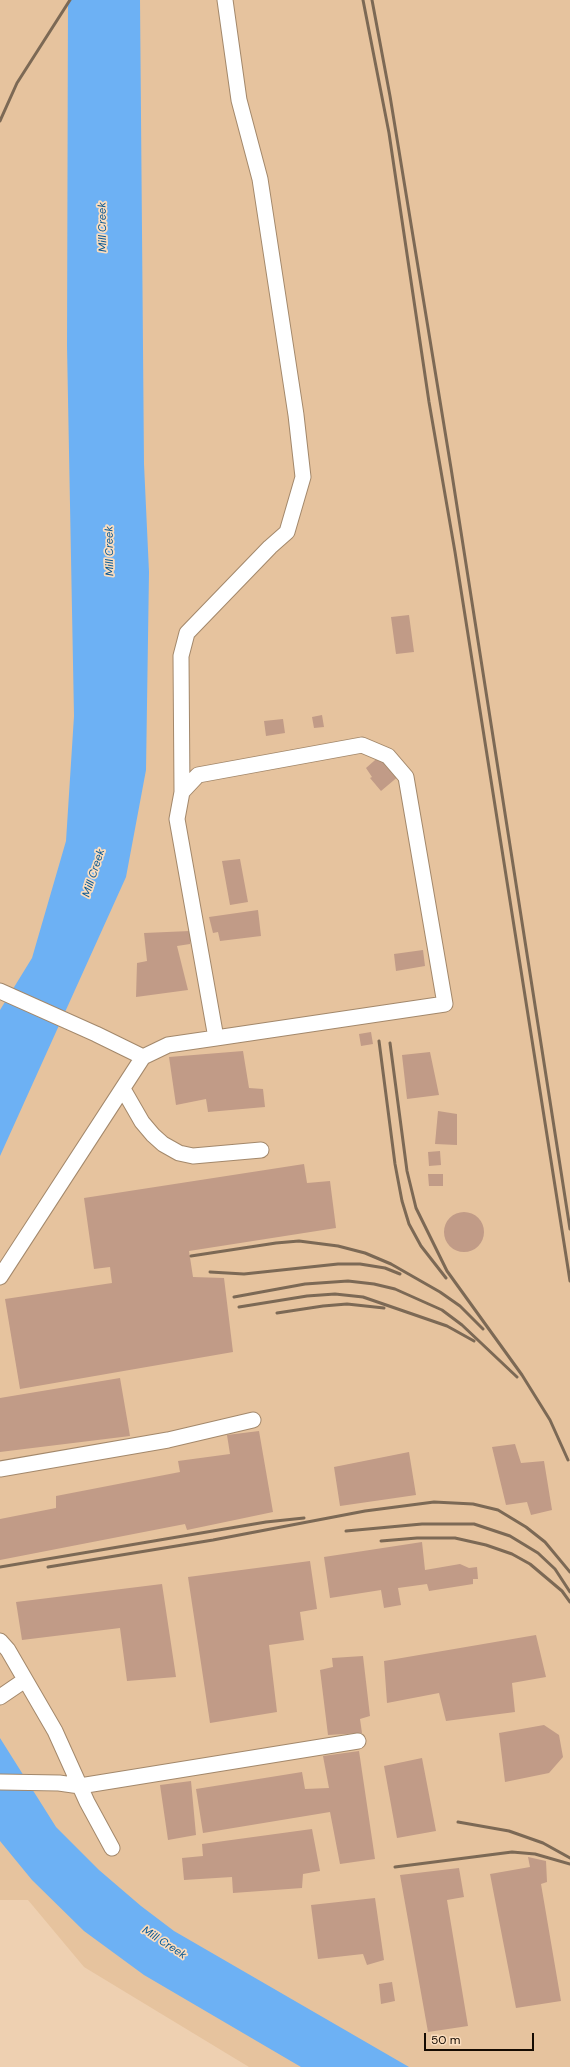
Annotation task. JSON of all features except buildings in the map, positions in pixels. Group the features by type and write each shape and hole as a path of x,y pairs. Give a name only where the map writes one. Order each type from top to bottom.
{"lane":[{"path":"216,1038 177,819 182,792 181,656 187,633 270,547 287,532 303,477 296,415 260,179 239,100 225,0"},
{"path":"0,1277 144,1057 168,1045 445,1004 406,777 388,756 362,745 198,775 182,792"},
{"path":"0,990 144,1057"},
{"path":"123,1089 142,1122 163,1144 179,1153 193,1156 261,1150"},
{"path":"0,1469 168,1440 253,1420"},
{"path":"0,1641 8,1650 55,1731 80,1786 112,1848"},
{"path":"1,1696 25,1680"},
{"path":"0,1782 59,1783 80,1786 358,1741"}],"shaded area":[{"path":"0,0 570,0 570,2067 249,2067 84,1967 28,1900 0,1900"}],"water":[{"name":"Mill Creek","path":"68,0 140,0 144,464 149,572 146,770 126,877 0,1156 0,1010 32,958 66,841 74,716 67,346"},
{"name":"Mill Creek","path":"0,1738 56,1827 99,1870 141,1906 174,1931 409,2067 301,2067 144,1975 84,1931 32,1880 0,1841"}],"railway":[{"path":"0,121 17,83 70,0"},
{"path":"363,0 389,133 429,402 455,552 570,1281"},
{"path":"372,0 390,96 451,468 570,1229"},
{"path":"379,1041 395,1164 402,1201 409,1224 421,1246 446,1278"},
{"path":"390,1043 407,1171 416,1208 447,1271 522,1375 550,1420 568,1460"},
{"path":"191,1256 299,1241 338,1246 365,1253 391,1264 440,1292 460,1306 483,1329"},
{"path":"210,1272 244,1274 338,1264 360,1264 385,1268 400,1274"},
{"path":"234,1297 305,1284 348,1281 374,1284 395,1289 442,1310 462,1325 517,1377"},
{"path":"239,1307 307,1296 335,1294 363,1297 447,1326 474,1341"},
{"path":"277,1313 347,1304 384,1308"},
{"path":"48,1567 213,1540 365,1511 434,1502 473,1504 498,1510 526,1527 545,1542 570,1572"},
{"path":"0,1567 266,1522 304,1518"},
{"path":"346,1531 422,1524 474,1524 510,1536 538,1553 555,1569 570,1592"},
{"path":"381,1541 417,1538 455,1538 486,1545 512,1554 530,1564 562,1591 570,1602"},
{"path":"458,1822 509,1831 543,1843 570,1858"},
{"path":"395,1867 512,1852 535,1854 570,1864"}]}
